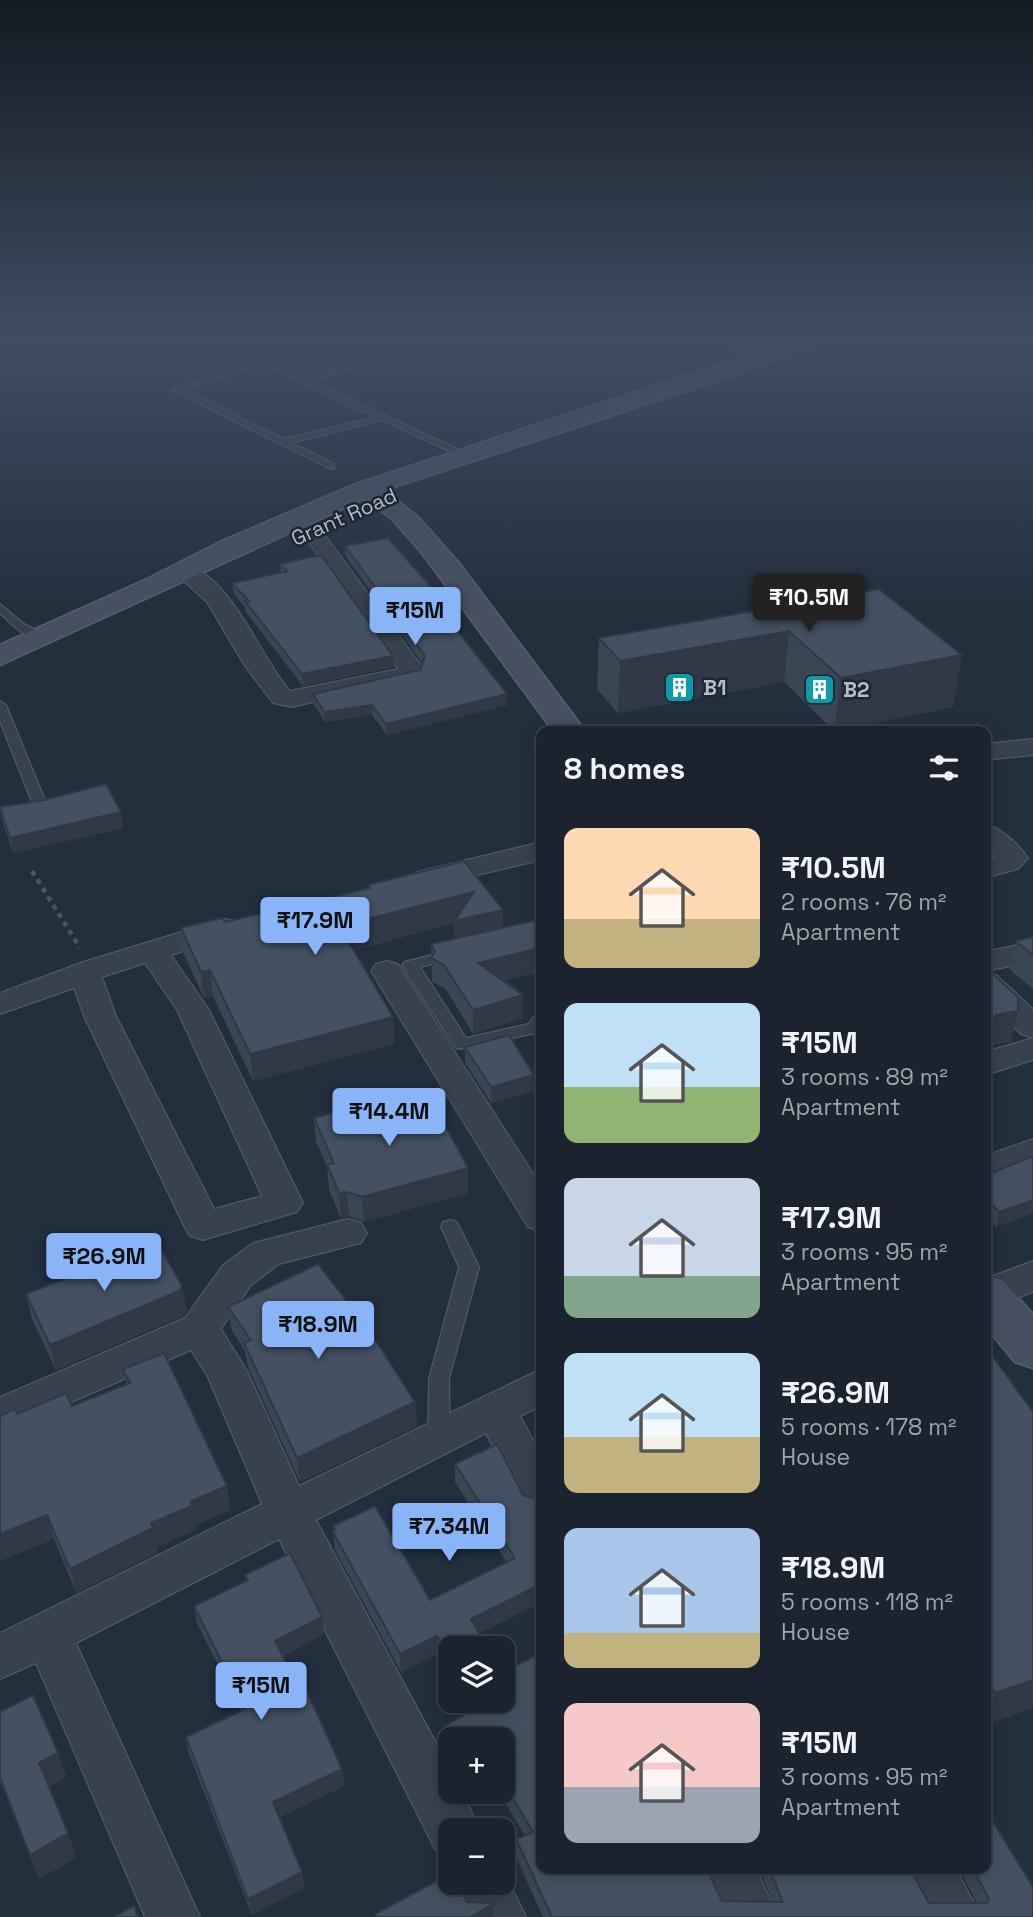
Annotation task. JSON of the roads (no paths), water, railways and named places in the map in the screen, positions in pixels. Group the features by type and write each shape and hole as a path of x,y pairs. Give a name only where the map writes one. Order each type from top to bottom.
{"main road":[{"name":"Grant Road","path":"0,656 375,494 467,456 550,428"},
{"name":"Grant Road","path":"181,579 311,530 375,494 576,428"},
{"path":"375,494 407,518 469,594 566,726"},
{"path":"991,1300 1033,1348"}],"street":[{"path":"181,579 226,610 282,698 291,699 409,674 411,668 311,530"},
{"path":"991,751 1033,747"},
{"path":"991,838 1013,858 1008,863 991,867"},
{"path":"395,885 536,852"},
{"path":"0,1004 152,950 250,921"},
{"path":"89,971 100,1016 203,1226 284,1203 193,1010 152,950"},
{"path":"991,961 1014,958 1033,951"},
{"path":"387,971 536,1209"},
{"path":"991,988 1033,1027"},
{"path":"991,1062 1033,1049"},
{"path":"991,1168 1033,1152"},
{"path":"0,1416 199,1329 237,1275 267,1253 348,1233"},
{"path":"991,1292 1033,1276"},
{"path":"199,1329 226,1371 288,1512 447,1818"},
{"path":"0,1657 536,1388"},
{"path":"495,1409 536,1489"},
{"path":"47,1633 173,1917"},
{"path":"730,1874 751,1917"},
{"path":"929,1874 954,1917"},
{"path":"487,1895 499,1917"}],"lane":[{"path":"255,428 331,466"},
{"path":"283,442 338,428"},
{"path":"409,428 467,456"},
{"path":"0,607 20,626 40,637"},
{"path":"0,705 42,810"},
{"path":"463,953 410,965 462,1044 536,1026"},
{"path":"439,1437 439,1379 469,1267 450,1227"}],"place":[{"name":"B1","path":"680,688"},
{"name":"B2","path":"820,690"}]}
